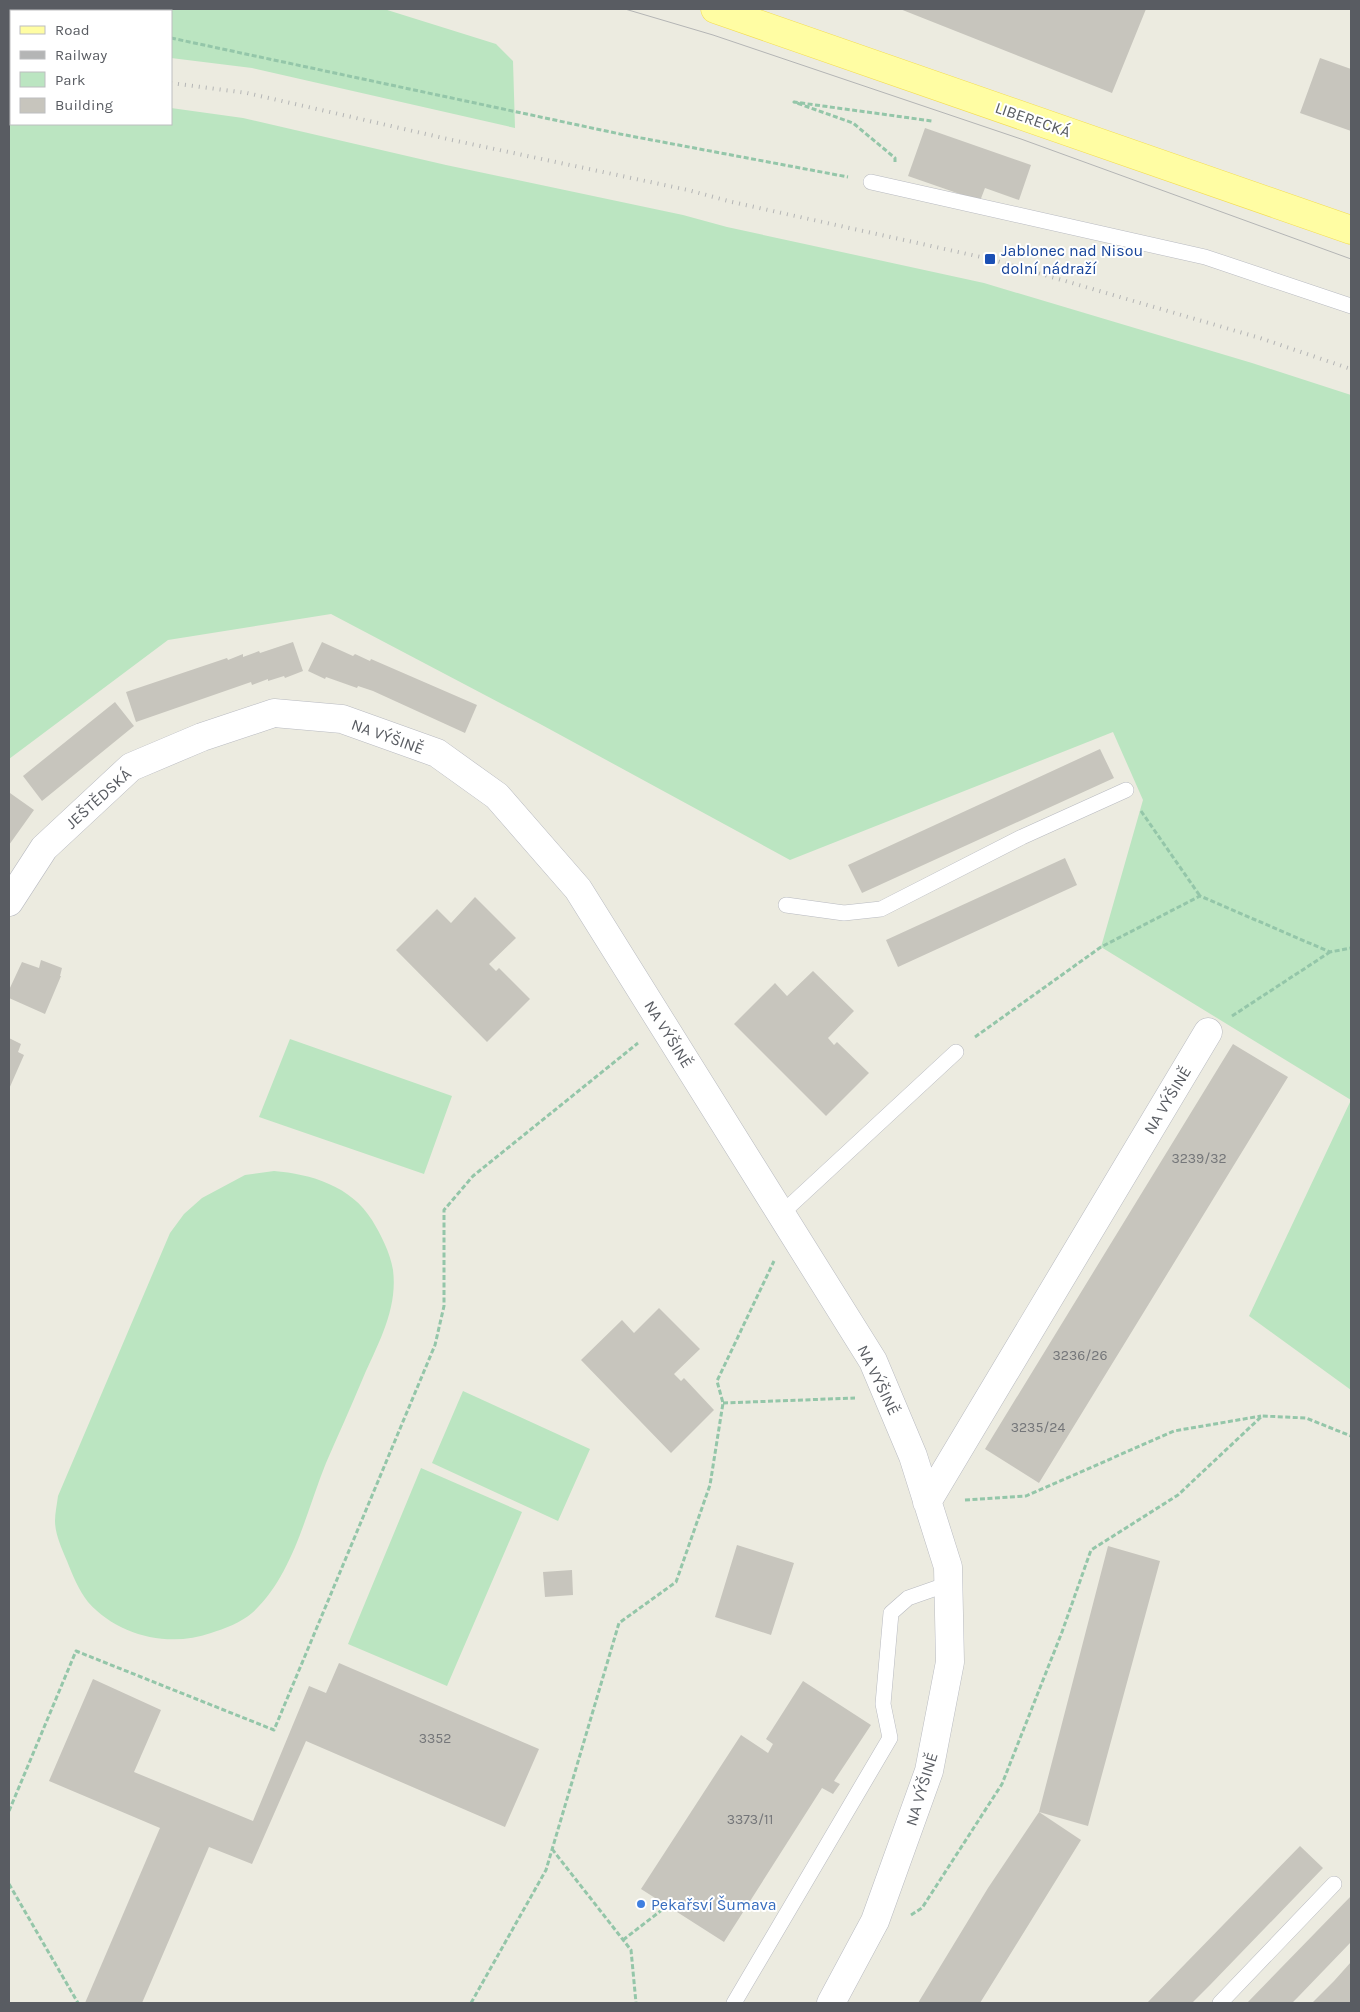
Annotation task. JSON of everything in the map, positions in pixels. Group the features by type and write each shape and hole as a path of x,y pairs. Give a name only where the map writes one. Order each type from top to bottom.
{"main road":[{"name":"LIBERECKÁ","path":"715,9 1351,230"}],"street":[{"name":"JEŠTĚDSKÁ","path":"9,902 44,848 131,767 202,737 274,713"},
{"name":"NA VÝŠINĚ","path":"274,713 342,719 437,753 497,796 578,889 873,1361 889,1396 913,1456 948,1567 950,1662 929,1771 875,1921 831,2003"},
{"name":"NA VÝŠINĚ","path":"927,1502 1208,1032"}],"lane":[{"path":"871,182 1205,257 1351,306"},
{"path":"786,905 844,913 881,909 1022,837 1126,790"},
{"path":"785,1221 956,1052"},
{"path":"734,2003 890,1738 883,1704 891,1613 908,1598 948,1584"},
{"path":"1220,2003 1334,1884"}],"path":[{"path":"172,38 620,134 871,182"},
{"path":"895,188 895,158 853,123 794,102 932,121"},
{"path":"1126,790 1200,896 1330,952"},
{"path":"956,1052 1102,947 1200,896"},
{"path":"1208,1032 1330,952 1351,948"},
{"path":"9,1811 76,1651 274,1730 435,1345 444,1306 444,1210 473,1176 662,1024"},
{"path":"471,2003 546,1870 619,1623 676,1582 710,1485 723,1403 717,1381 785,1221"},
{"path":"723,1403 889,1396"},
{"path":"906,1918 922,1908 1002,1784 1062,1632 1091,1550 1178,1495 1262,1416"},
{"path":"927,1502 1026,1496 1174,1431 1262,1416 1306,1418 1351,1436"},
{"path":"552,1849 631,1950 636,2003"},
{"path":"9,1884 78,2003"},
{"path":"623,1940 667,1906"}],"green space":[{"path":"9,9 384,9 496,44 513,61 515,128 252,68 172,58 172,10 10,10 9,47"},
{"path":"9,97 10,125 172,125 172,108 243,118 446,165 683,215 727,227 984,283 1252,363 1351,395 1351,1100 1101,947 1143,800 1113,732 790,860 542,725 331,614 168,640 9,759"},
{"path":"290,1039 452,1096 424,1174 259,1117"},
{"path":"1351,1100 1351,1390 1249,1316"},
{"path":"274,1171 302,1175 329,1184 342,1190 363,1208 382,1238 392,1263 394,1284 390,1312 386,1326 326,1463 297,1542 278,1581 266,1598 252,1613 243,1619 211,1633 178,1639 145,1636 129,1631 100,1614 82,1593 71,1571 56,1531 55,1518 58,1496 170,1233 184,1214 202,1198 245,1175"},
{"path":"463,1391 590,1449 558,1521 432,1463"},
{"path":"421,1468 522,1512 447,1686 348,1644"}],"building":[{"path":"900,9 1146,9 1112,93"},
{"path":"1320,58 1351,69 1351,131 1300,113"},
{"name":"Jablonec nad Nisou dolní nádraží","path":"925,128 1031,165 1019,200 985,188 980,201 908,176"},
{"path":"293,642 303,671 285,678 284,676 268,681 268,679 252,685 251,682 136,722 126,692 227,658 228,660 243,654 243,657 259,651 260,653"},
{"path":"322,642 353,656 355,654 370,661 371,659 477,705 465,733 373,691 358,686 357,688 326,677 325,679 308,671"},
{"path":"115,702 134,726 42,801 23,776"},
{"path":"1100,749 1114,778 862,893 848,865"},
{"path":"10,793 34,810 9,845 9,795"},
{"path":"1065,858 1077,885 898,967 886,940"},
{"path":"475,897 516,938 489,964 496,971 499,968 530,999 487,1042 396,950 437,909 451,923"},
{"path":"41,960 62,968 61,976 45,1014 9,998 9,990 22,962 39,968"},
{"path":"813,971 854,1011 828,1038 834,1045 837,1042 869,1073 826,1116 734,1024 775,983 787,996"},
{"path":"9,1038 21,1044 18,1052 24,1055 9,1089"},
{"path":"1233,1044 1288,1077 1039,1483 985,1449"},
{"path":"659,1308 700,1349 674,1374 681,1381 684,1378 714,1410 671,1453 581,1360 622,1320 634,1333"},
{"path":"737,1545 794,1563 771,1635 715,1617"},
{"path":"1108,1546 1160,1561 1088,1826 1039,1812"},
{"path":"572,1570 573,1595 545,1597 543,1572"},
{"path":"339,1663 539,1749 505,1827 306,1741 252,1864 209,1847 142,2003 85,2003 160,1828 49,1781 93,1679 161,1710 134,1772 253,1821 309,1686 326,1693"},
{"path":"803,1681 871,1725 834,1781 840,1784 833,1794 822,1788 724,1942 641,1889 741,1735 768,1753 773,1744 766,1739"},
{"path":"1039,1812 1081,1840 980,2003 918,2003 988,1888"},
{"path":"1300,1846 1323,1868 1210,1985 1192,2003 1147,2003"},
{"path":"1351,1896 1351,1942 1299,1996 1292,2003 1247,2003"},
{"path":"1351,1962 1351,2003 1312,2003 1334,1981"}],"tram line":[{"path":"625,9 713,35 1021,139 1351,259"}],"railway":[{"path":"172,83 247,93 990,259 1260,338 1351,369"}],"place":[{"name":"Jablonec nad Nisou dolní nádraží","path":"990,259"},
{"name":"Pekařsví Šumava","path":"641,1904"}]}
